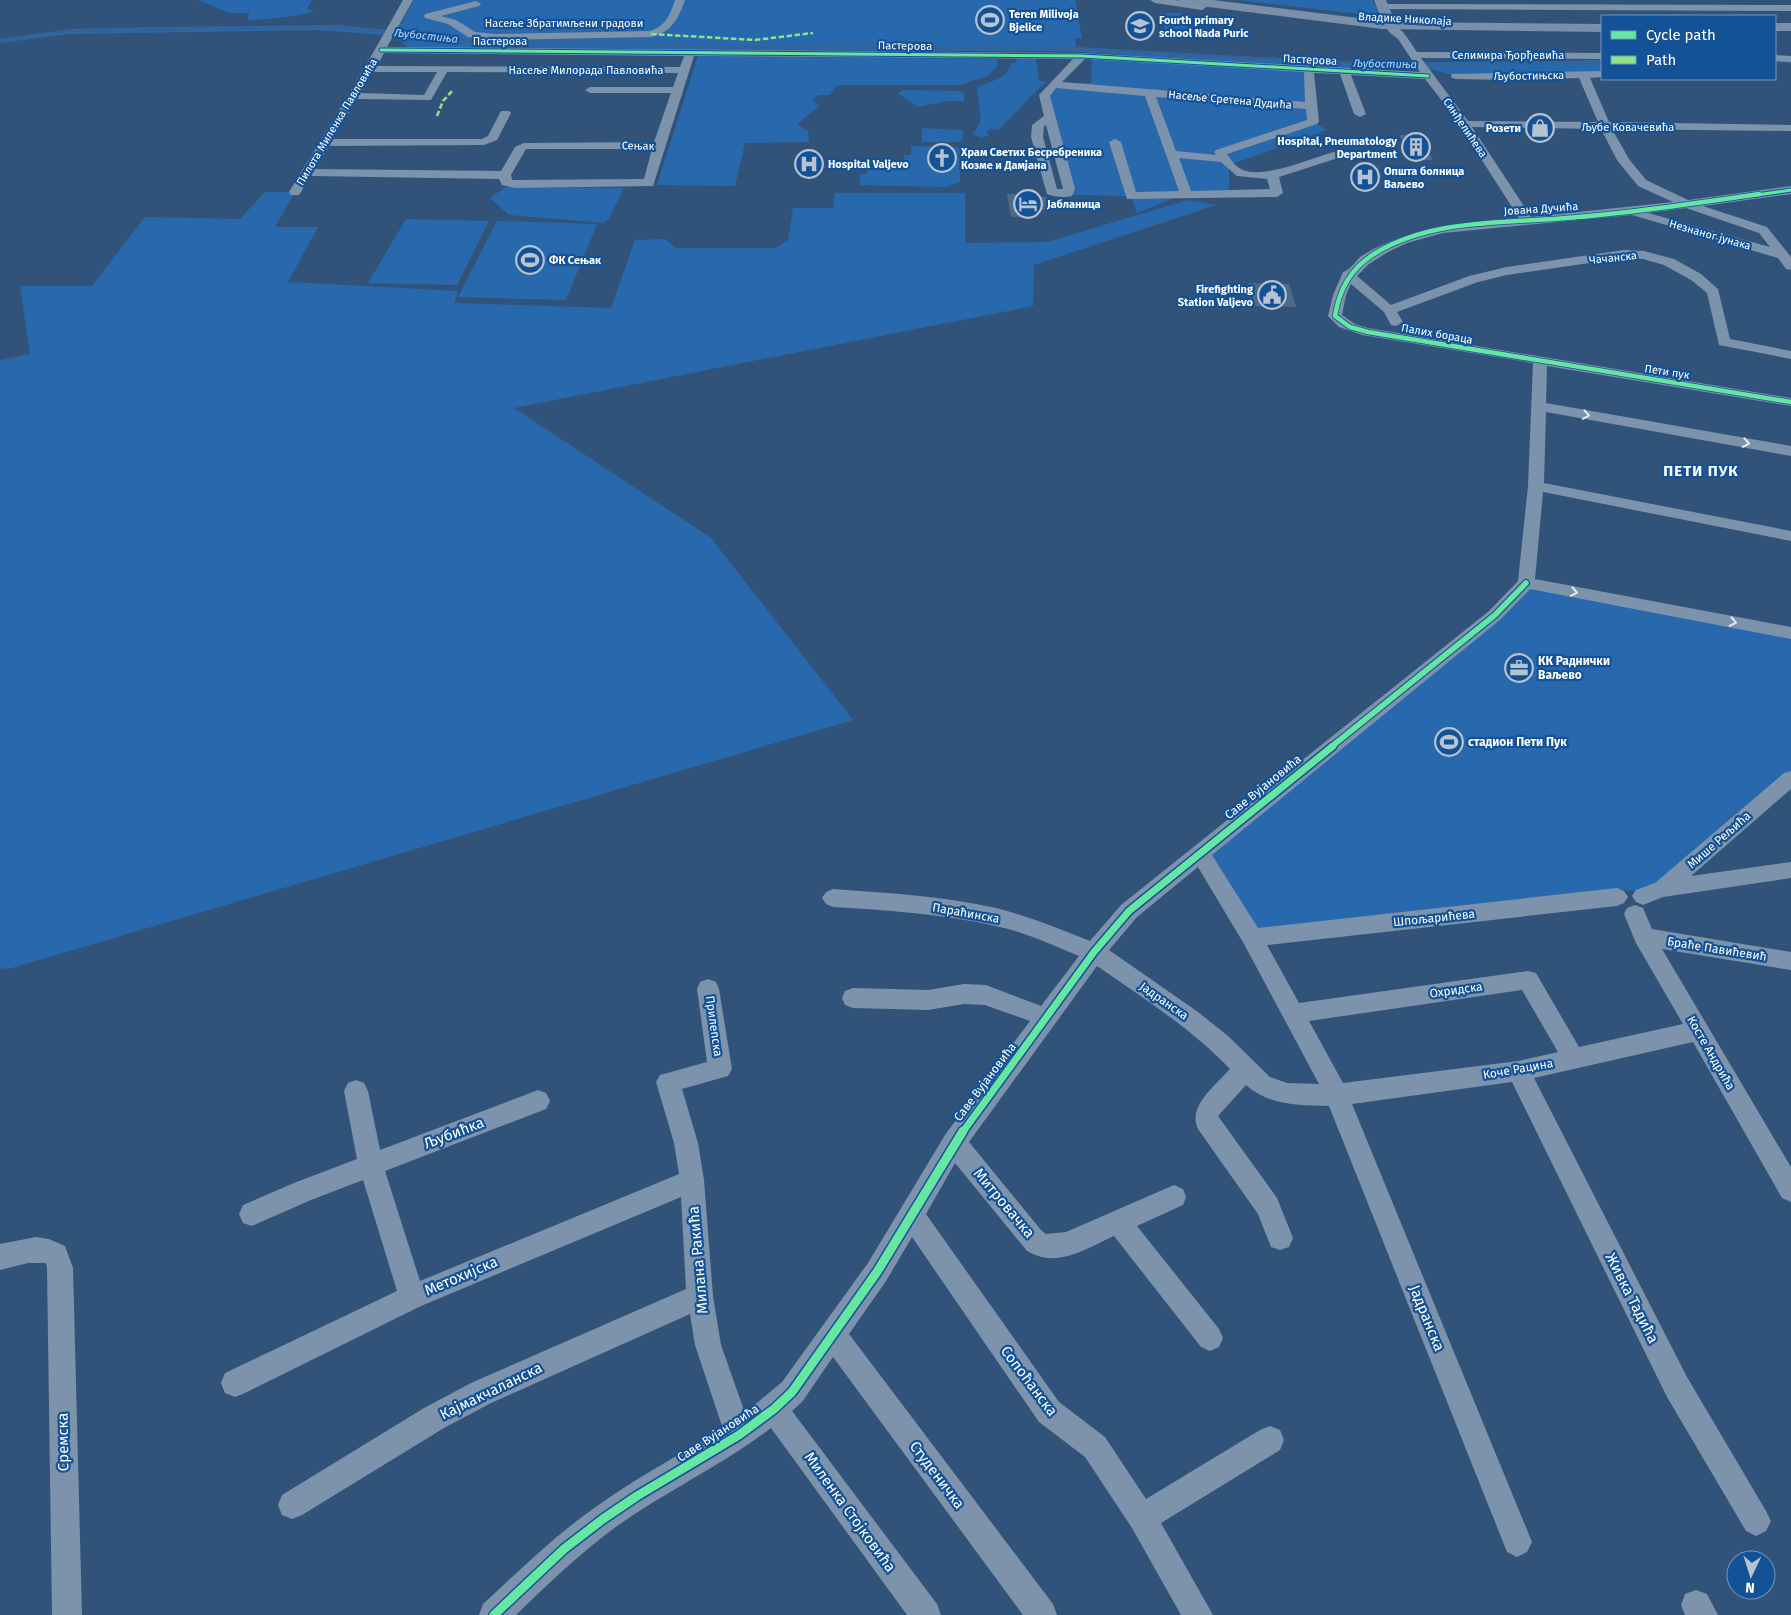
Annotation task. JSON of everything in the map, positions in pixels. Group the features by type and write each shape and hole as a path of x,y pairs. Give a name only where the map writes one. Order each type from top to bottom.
{"main road":[{"name":"Владике Николаја","path":"1184,0 1397,26 1601,23"},
{"name":"Синђелићева","path":"1382,3 1397,26"},
{"path":"1776,25 1791,25"},
{"path":"1397,26 1601,28"}],"street":[{"name":"Насеље Збратимљени градови","path":"429,16 452,22 460,29 472,35 497,37 651,34 665,30 672,22 680,0"},
{"path":"1155,0 1210,2"},
{"path":"1744,0 1751,8"},
{"name":"Насеље Збратимљени градови","path":"460,29 477,2"},
{"path":"411,12 429,16 477,2"},
{"path":"1382,3 1562,8 1791,8"},
{"name":"Пилота Миленка Павловића","path":"295,192 381,50 391,30 411,12"},
{"name":"Синђелићева","path":"1397,26 1421,65 1464,124 1526,220"},
{"name":"Пастерова","path":"381,50 1082,56 1345,72 1421,65"},
{"path":"472,69 481,51"},
{"path":"683,70 690,53"},
{"path":"1050,117 1038,125 1037,137 1051,191 1055,193 1068,193 1069,189 1050,117 1044,95 1082,56"},
{"name":"Селимира Ђорђевића","path":"1421,65 1601,56"},
{"path":"1776,58 1791,59"},
{"name":"Насеље Милорада Павловића","path":"370,68 683,70 659,145"},
{"path":"353,96 427,98 444,69"},
{"name":"Насеље Сретена Дудића","path":"1225,159 1220,152 1313,122 1309,70"},
{"name":"Пастерова","path":"1345,72 1360,114"},
{"path":"1583,74 1614,143 1636,178 1649,188 1686,204 1782,236"},
{"name":"Љубостињска","path":"1456,76 1601,74"},
{"name":"Насеље Сретена Дудића","path":"1054,85 1311,106"},
{"name":"Насеље Сретена Дудића","path":"1149,93 1186,194"},
{"path":"589,96 675,96"},
{"path":"325,143 484,142 493,138 504,113"},
{"name":"Љубе Ковачевића","path":"1464,124 1791,128"},
{"path":"1115,142 1131,196 1277,193 1272,176"},
{"path":"335,173 353,143"},
{"name":"Сењак","path":"659,145 649,182 515,184 506,182 505,175 519,149 524,146 659,145"},
{"path":"1171,154 1225,159 1232,171 1244,175 1272,176 1334,156"},
{"name":"Сењак","path":"306,172 505,175"},
{"name":"Јована Дучића","path":"1335,316 1336,302 1348,276 1372,255 1384,248 1431,232 1484,223 1550,220 1791,190"},
{"name":"Незнаног јунака","path":"1638,214 1782,255"},
{"path":"1763,230 1791,266"},
{"name":"Чачанска","path":"1389,310 1474,278 1507,271 1624,254 1644,255 1669,262 1696,277 1713,292 1724,342 1791,355"},
{"path":"1348,276 1389,310 1404,338"},
{"name":"Палих бораца","path":"1335,316 1340,322 1354,329 1540,361"},
{"path":"1540,361 1536,486 1526,583 1791,633"},
{"name":"Пети пук","path":"1540,361 1791,402"},
{"path":"1538,406 1791,451"},
{"path":"1536,486 1791,536"},
{"name":"Саве Вујановића","path":"494,1615 564,1549 603,1519 637,1496 739,1435 774,1409 796,1386 877,1272 954,1143 1094,952 1129,911 1495,615 1526,583"},
{"name":"Мише Рељића","path":"1647,900 1791,778"},
{"path":"1704,852 1728,878"},
{"name":"Јадранска","path":"1200,853 1252,938 1337,1095 1517,1542"},
{"path":"1647,900 1728,878 1791,870"},
{"name":"Шпољарићева","path":"1252,938 1617,897 1618,894 1625,890 1635,891 1647,900"},
{"name":"Параћинска","path":"833,898 898,902 996,916 1094,952"},
{"name":"Косте Андрића","path":"1647,900 1644,936 1697,1031 1791,1190"},
{"name":"Браће Павићевић","path":"1644,936 1791,961"},
{"name":"Јадранска","path":"1094,952 1190,1018 1220,1043 1244,1069 1262,1084 1286,1094 1337,1095"},
{"name":"Охридска","path":"1294,1013 1528,980 1574,1059"},
{"name":"Прилепска","path":"668,1082 720,1069 708,989"},
{"path":"853,998 928,1000 964,994 986,995 1047,1018"},
{"name":"Коче Рацина","path":"1337,1095 1518,1071 1697,1031"},
{"path":"1244,1069 1207,1112 1206,1120 1268,1207 1280,1238"},
{"name":"Живка Тадића","path":"1518,1071 1677,1387 1756,1521"},
{"name":"Милана Ракића","path":"668,1082 686,1143 692,1180 700,1296 708,1345 739,1435"},
{"path":"356,1092 371,1165 412,1297"},
{"name":"Љубићка","path":"252,1214 303,1191 538,1101"},
{"name":"Митровачка","path":"954,1143 1032,1239 1040,1246 1048,1248 1067,1244 1119,1223 1174,1197"},
{"name":"Метохијска","path":"235,1383 412,1297 692,1180"},
{"name":"Сопоћанска","path":"912,1216 1049,1412 1095,1447 1142,1518 1198,1615"},
{"path":"1119,1223 1210,1338"},
{"name":"Сремска","path":"0,1257 39,1249 56,1255 60,1268 66,1615"},
{"name":"Кајмакчаланска","path":"292,1505 395,1441 482,1393 700,1296"},
{"name":"Студеничка","path":"832,1335 1042,1615"},
{"name":"Миленка Стојковића","path":"774,1409 926,1615"},
{"path":"1142,1518 1270,1440"}],"shaded area":[{"path":"199,0 312,0 307,9 313,10 310,13 294,16 248,20 249,13 229,13"},
{"path":"414,0 1075,0 1082,38 1075,38 1076,47 1358,63 1601,60 1601,73 1583,75 1456,76 1434,70 1355,69 1063,51 411,50 395,36 320,30 68,34 0,43 0,39 72,29 339,25 397,31"},
{"path":"1236,0 1372,0 1378,11 1376,14 1368,15"},
{"path":"1160,13 1181,13 1187,29 1165,29"},
{"path":"698,56 997,59 997,67 987,76 960,85 840,85 835,87 830,95 819,95 812,101 820,105 797,124 808,131 809,142 745,143 735,186 657,185"},
{"path":"1092,57 1309,70 1313,122 1327,130 1229,165 1229,190 1186,193 1137,213 1131,196 1074,195 1068,193 1044,95 1064,83 1091,83"},
{"path":"1017,59 1036,59 1039,81 1046,81 998,130 990,129 986,132 989,135 981,138 973,134 981,121 977,88 998,79 1006,73 1011,63 1016,63"},
{"path":"903,90 960,91 964,93 964,101 948,101 918,107 897,93"},
{"path":"922,128 960,130 964,132 962,141 958,142 922,142"},
{"path":"911,146 957,147 960,149 960,182 946,187 860,185 860,174 867,174 867,170 883,169 883,166 904,166 904,155 911,155"},
{"path":"506,187 624,188 609,218 604,223 509,215 490,198"},
{"path":"265,192 295,192 275,227 318,227 288,282 458,291 454,303 611,308 635,240 665,239 676,248 776,248 788,240 793,208 833,208 835,193 965,193 965,243 1047,242 1188,200 1216,205 1034,265 1033,306 514,408 711,538 853,720 12,968 0,969 0,360 30,354 20,286 92,286 145,217 240,219"},
{"path":"406,219 489,221 457,285 368,283"},
{"name":"ФК Сењак","path":"497,221 597,224 566,300 458,297"},
{"path":"1526,583 1791,633 1791,779 1643,896 1635,891 1625,890 1252,938 1200,853"}],"building":[{"name":"Hospital, Pneumatology Department","path":"1418,134 1433,160 1414,160 1399,135"},
{"name":"Јабланица","path":"1007,194 1023,194 1024,197 1046,197 1048,210 1028,210 1029,217 1011,217"},
{"name":"Firefighting Station Valjevo","path":"1249,283 1289,284 1296,307 1255,306"},
{"name":"КК Раднички Ваљево","path":"1524,659 1533,676 1514,678 1506,660"}],"waterway":[{"name":"Љубостиња","path":"0,41 70,31 336,27 487,43 577,42 713,47 1062,48 1390,65 1601,62"},
{"name":"Љубостиња","path":"1776,61 1791,62"}],"marked path":[{"path":"651,34 755,40 813,33"},
{"path":"437,116 443,101 453,90"}],"cycle path":[{"path":"381,50 1082,56 1428,76"},
{"path":"1791,190 1610,214 1465,226 1423,234 1403,240 1373,254 1356,268 1344,285 1335,316 1339,321 1350,327 1368,332 1791,402"},
{"path":"494,1615 564,1549 603,1519 637,1496 739,1435 774,1409 792,1392 877,1272 954,1143 1094,952 1129,911 1495,615 1526,583"}],"place":[{"name":"Teren Milivoja Bjelice","path":"990,20"},
{"name":"Fourth primary school Nada Puric","path":"1140,26"},
{"name":"Розети","path":"1540,128"},
{"name":"Hospital, Pneumatology Department","path":"1416,147"},
{"name":"Храм Светих Бесребреника Козме и Дамјана","path":"942,158"},
{"name":"Hospital Valjevo","path":"809,164"},
{"name":"Општа болница Ваљево","path":"1365,177"},
{"name":"Јабланица","path":"1028,204"},
{"name":"ФК Сењак","path":"530,260"},
{"name":"Firefighting Station Valjevo","path":"1272,295"},
{"name":"КК Раднички Ваљево","path":"1519,668"},
{"name":"стадион Пети Пук","path":"1449,742"}],"district":[{"name":"ПЕТИ ПУК","path":"1701,471"}]}
